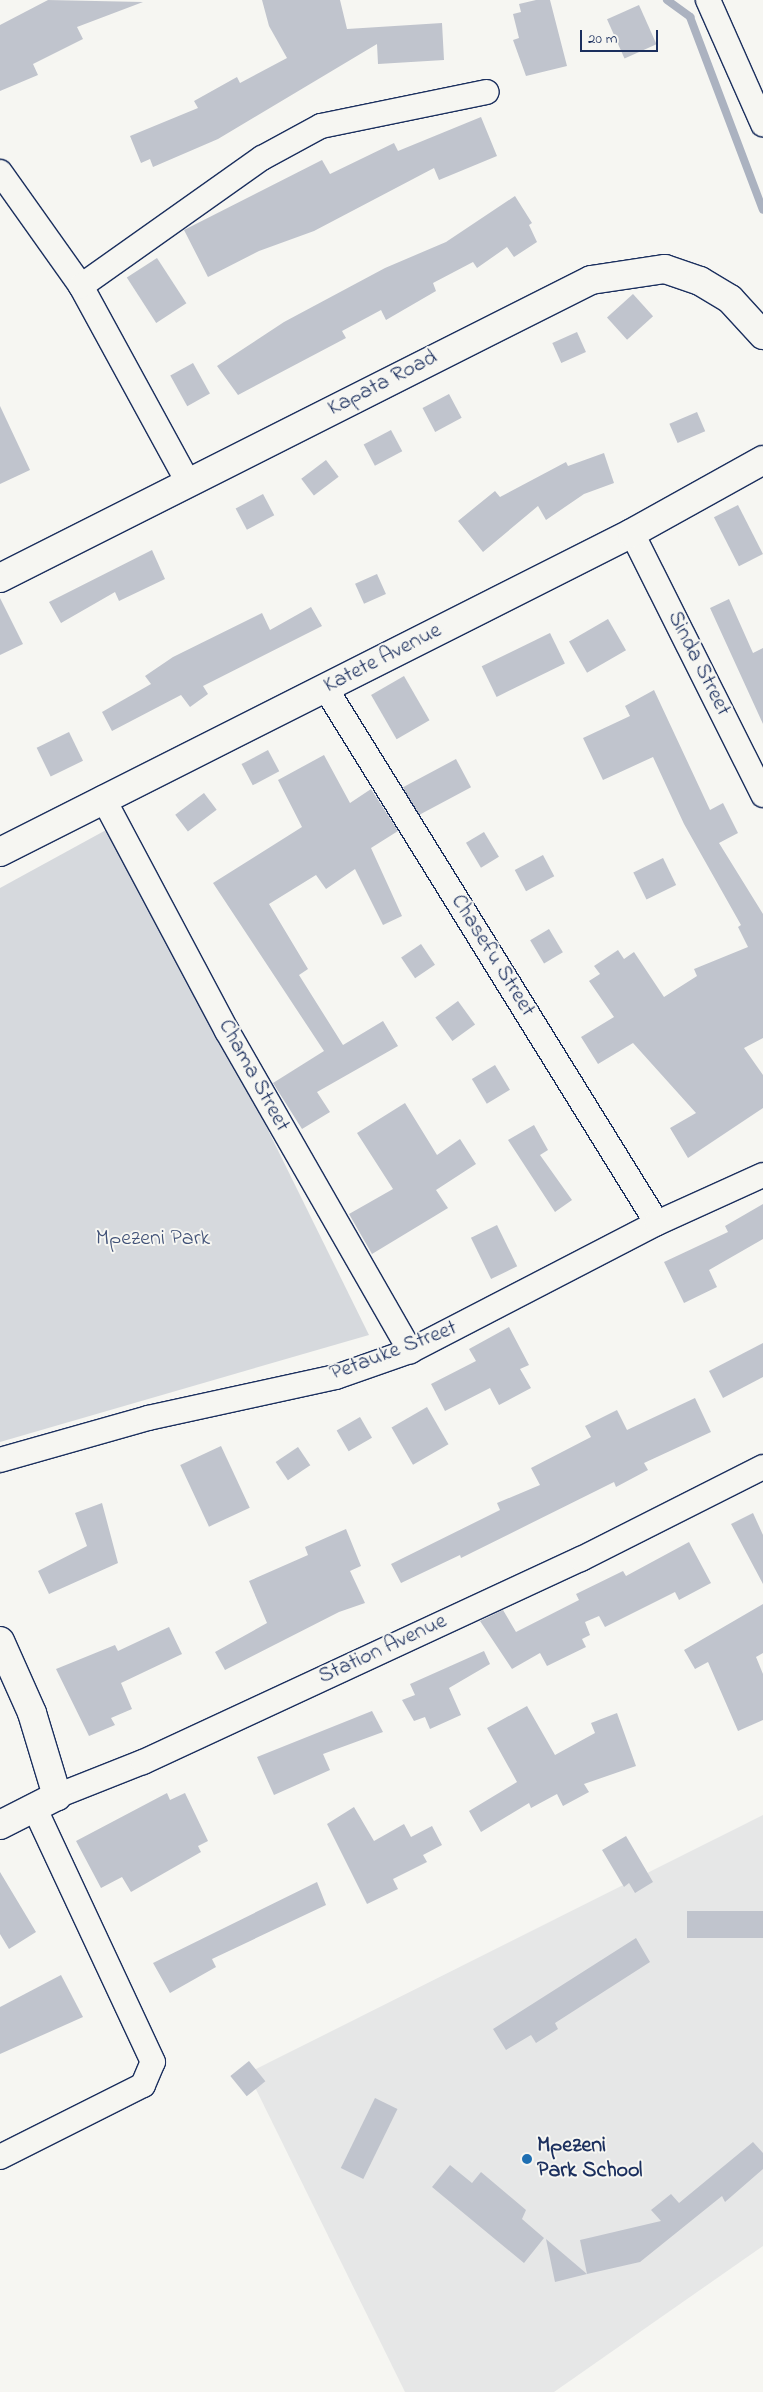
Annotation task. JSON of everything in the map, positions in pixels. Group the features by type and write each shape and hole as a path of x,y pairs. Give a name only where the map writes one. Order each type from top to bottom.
{"street":[{"path":"708,0 763,124"},
{"path":"81,286 262,158 322,126 487,92"},
{"path":"0,172 81,286 188,482"},
{"name":"Kapata Road","path":"0,578 591,280 665,269 700,281 730,299 763,335"},
{"name":"Katete Avenue","path":"0,852 103,798 326,689 632,533 763,460"},
{"name":"Sinda Street","path":"632,533 763,795"},
{"name":"Chasefu Street","path":"326,689 658,1223"},
{"name":"Chama Street","path":"103,798 227,1031 410,1351"},
{"name":"Petauke Street","path":"0,1460 148,1418 336,1377 410,1351 658,1223 763,1175"},
{"name":"Station Avenue","path":"0,1825 46,1802 143,1762 581,1559 763,1467"},
{"path":"0,1641 32,1713 46,1802 153,2062 143,2085 0,2157"}],"shaded area":[{"name":"Mpezeni Park School","path":"763,1815 763,2246 554,2392 405,2392 248,2073"}],"green space":[{"name":"Mpezeni Park","path":"117,824 369,1335 0,1442 0,888"}],"building":[{"path":"48,0 143,2 77,27 83,39 33,64 38,75 0,91 0,25"},
{"path":"262,0 340,0 347,29 442,23 444,60 378,64 377,44 218,139 153,167 150,159 141,163 130,136 198,108 194,101 237,77 240,83 287,58 269,26"},
{"path":"536,0 550,0 567,66 526,76 513,40 519,38 513,14 521,12 519,4"},
{"path":"639,5 656,44 625,59 607,19"},
{"path":"481,117 497,156 439,180 434,168 314,231 259,251 208,277 184,230 322,160 330,174 394,143 398,151"},
{"path":"515,196 532,223 529,225 537,242 514,257 507,247 477,268 473,262 433,283 436,291 386,320 381,310 342,331 346,338 238,395 217,366 284,322 385,268 446,242"},
{"path":"157,258 186,303 156,323 127,278"},
{"path":"633,294 653,316 627,340 607,317"},
{"path":"577,332 586,352 561,363 552,343"},
{"path":"193,363 210,394 187,406 170,376"},
{"path":"449,394 462,418 435,432 423,408"},
{"path":"0,406 30,470 0,484"},
{"path":"697,412 705,431 678,443 669,424"},
{"path":"391,430 402,451 375,466 364,445"},
{"path":"604,453 614,483 584,494 546,520 538,506 483,552 458,521 495,491 500,497 566,462 568,466"},
{"path":"326,460 339,477 314,495 301,479"},
{"path":"263,494 274,515 247,530 236,509"},
{"path":"738,505 763,554 739,566 714,517"},
{"path":"152,550 165,579 119,601 115,592 61,623 49,602"},
{"path":"377,574 386,594 364,604 355,584"},
{"path":"0,598 23,644 0,655"},
{"path":"729,599 753,653 763,648 763,724 710,608"},
{"path":"311,607 322,626 203,686 208,694 190,707 181,695 112,731 102,712 151,684 145,676 173,657 262,613 270,630"},
{"path":"608,619 626,650 587,673 569,642"},
{"path":"550,633 565,664 497,697 482,666"},
{"path":"404,676 430,720 397,739 371,695"},
{"path":"654,690 710,810 723,803 738,833 719,843 763,914 763,1038 744,1048 763,1075 763,1108 688,1158 670,1128 696,1113 633,1043 598,1064 581,1037 614,1017 589,981 600,974 594,966 618,950 624,959 634,952 664,997 697,976 694,969 748,947 738,927 741,925 684,824 653,757 603,780 583,738 630,716 625,706"},
{"path":"69,732 83,761 51,777 37,748"},
{"path":"268,750 279,771 253,785 242,764"},
{"path":"324,755 350,803 371,789 398,831 371,848 402,916 383,925 355,869 326,889 316,875 269,904 308,969 299,975 343,1045 383,1021 398,1046 317,1092 330,1112 302,1129 273,1083 324,1051 213,883 302,827 278,780"},
{"path":"456,759 471,787 418,815 403,787"},
{"path":"204,793 217,810 188,831 175,815"},
{"path":"484,832 499,857 481,868 466,843"},
{"path":"543,855 554,876 526,891 515,870"},
{"path":"663,858 676,885 646,899 633,872"},
{"path":"549,929 563,952 544,963 530,940"},
{"path":"421,944 435,965 415,978 401,957"},
{"path":"458,1001 475,1024 452,1041 435,1017"},
{"path":"495,1065 510,1090 487,1104 472,1079"},
{"path":"405,1103 437,1155 460,1139 476,1164 436,1190 448,1208 372,1254 349,1214 393,1189 357,1133"},
{"path":"534,1125 548,1150 540,1155 572,1200 555,1212 508,1140"},
{"path":"763,1204 763,1239 709,1270 717,1287 684,1303 664,1262 728,1232 725,1226"},
{"path":"497,1225 517,1266 491,1279 471,1238"},
{"path":"509,1327 529,1365 520,1369 531,1388 499,1405 490,1388 445,1411 431,1384 476,1361 469,1349"},
{"path":"763,1343 763,1377 723,1398 709,1371"},
{"path":"695,1398 711,1432 644,1463 648,1470 616,1487 614,1482 461,1558 460,1555 401,1583 391,1564 500,1510 497,1503 540,1485 531,1468 591,1437 585,1426 617,1410 627,1430"},
{"path":"427,1407 448,1444 413,1465 391,1428"},
{"path":"360,1417 372,1438 349,1451 337,1430"},
{"path":"221,1446 250,1508 209,1527 180,1465"},
{"path":"298,1447 310,1465 288,1480 276,1462"},
{"path":"102,1503 118,1563 49,1594 38,1571 87,1546 75,1513"},
{"path":"753,1513 763,1535 763,1584 731,1524"},
{"path":"346,1529 361,1566 350,1571 365,1603 339,1612 225,1670 215,1652 267,1623 249,1581 308,1555 305,1547"},
{"path":"689,1542 711,1583 679,1600 675,1592 605,1627 599,1616 585,1622 590,1635 582,1639 586,1647 547,1666 540,1653 512,1669 480,1621 503,1610 516,1632 579,1600 576,1594 623,1571 626,1576"},
{"path":"763,1604 763,1653 756,1657 763,1674 763,1720 738,1731 708,1662 695,1669 684,1650"},
{"path":"169,1627 182,1654 121,1683 132,1709 111,1718 115,1725 89,1736 56,1669 115,1645 118,1651"},
{"path":"484,1651 490,1664 449,1688 461,1715 430,1729 425,1717 414,1721 402,1700 415,1695 410,1684"},
{"path":"527,1706 555,1755 595,1733 591,1723 617,1713 636,1766 584,1784 589,1792 563,1806 557,1794 531,1808 529,1803 481,1832 469,1811 517,1782 487,1728"},
{"path":"372,1711 383,1732 323,1754 330,1770 274,1795 257,1757"},
{"path":"167,1793 170,1800 185,1793 208,1841 198,1846 201,1852 131,1892 122,1877 101,1888 76,1841"},
{"path":"354,1807 374,1841 404,1824 411,1837 432,1826 442,1845 423,1855 427,1862 393,1879 398,1889 367,1904 327,1824"},
{"path":"626,1836 653,1882 635,1893 629,1883 624,1887 602,1850"},
{"path":"0,1872 36,1932 9,1949 0,1934"},
{"path":"317,1882 326,1905 212,1959 216,1967 170,1993 153,1963"},
{"path":"687,1911 763,1911 763,1938 687,1938"},
{"path":"636,1938 650,1962 555,2023 558,2029 536,2043 531,2035 506,2050 493,2029"},
{"path":"61,1975 83,2017 0,2054 0,2007"},
{"path":"249,2061 265,2081 247,2096 230,2076"},
{"path":"375,2098 397,2109 363,2179 341,2168"},
{"path":"753,2142 763,2153 763,2169 725,2202 722,2196 640,2262 587,2274 580,2240 661,2221 651,2210 671,2194 679,2203"},
{"path":"450,2165 472,2183 481,2172 526,2210 522,2219 544,2238 524,2263 432,2187"},
{"path":"546,2239 587,2274 555,2282"}],"waterway":[{"path":"667,0 690,17 763,210"}],"place":[{"name":"Mpezeni Park School","path":"527,2159"}]}
